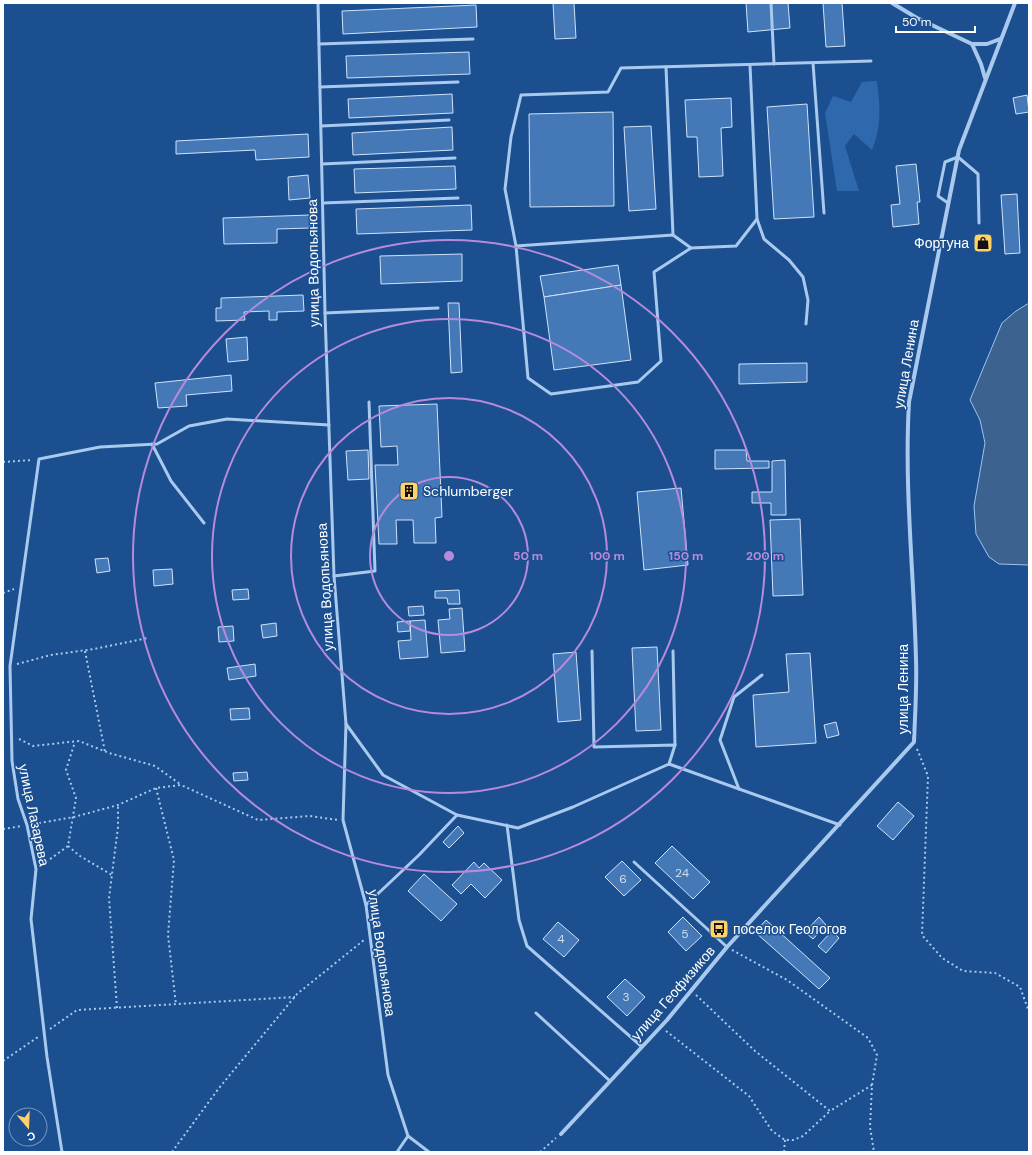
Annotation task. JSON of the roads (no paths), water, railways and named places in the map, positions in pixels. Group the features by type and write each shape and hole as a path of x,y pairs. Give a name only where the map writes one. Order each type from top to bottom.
{"street":[{"path":"892,3 917,18 972,44 987,44 1000,39"},
{"name":"улица Ленина","path":"914,742 916,661 907,507 907,443 909,402 958,157 985,79 1015,3"},
{"path":"972,44 981,64 985,79"},
{"name":"улица Геофизиков","path":"561,1134 660,1027 727,947 840,825 914,742"}],"lane":[{"name":"улица Водопьянова","path":"318,3 325,313 334,576 346,724 343,820 366,905 388,1075 408,1136"},
{"path":"771,3 774,64"},
{"path":"319,44 473,39"},
{"path":"757,219 736,246 691,248 654,272 661,361 638,382 551,394 528,378 516,246 505,189 511,137 521,95 608,92 621,68 871,61"},
{"path":"813,63 824,213"},
{"path":"750,65 757,219 764,239 789,260 803,278 808,300 806,324"},
{"path":"666,67 673,235"},
{"path":"320,87 458,82"},
{"path":"321,126 449,120"},
{"path":"948,203 938,196 945,162 958,157 978,174 979,223"},
{"path":"322,164 455,158"},
{"path":"323,203 458,198"},
{"path":"516,246 673,235 691,248"},
{"path":"325,313 438,308"},
{"path":"334,576 374,571 370,402"},
{"path":"204,523 171,481 152,444 157,444 189,426 227,419 329,425"},
{"name":"улица Лазарева","path":"62,1152 44,1033 31,919 36,869 27,825 18,799 12,761 10,666 20,586 39,459 100,447 152,444"},
{"path":"592,651 594,747 675,745"},
{"path":"669,764 675,745 673,651"},
{"path":"739,789 720,740 734,697 762,675"},
{"path":"346,724 383,775 458,814 507,826 518,828 573,807 669,764 840,825"},
{"path":"366,905 419,855 458,814"},
{"path":"507,826 519,920 527,946 641,1046"},
{"path":"634,862 727,947"},
{"path":"536,1013 610,1081"},
{"path":"397,1152 408,1136 429,1152"}],"place":[{"name":"Фортуна","path":"983,243"},
{"name":"Schlumberger","path":"409,491"},
{"name":"поселок Геологов","path":"719,929"}]}
